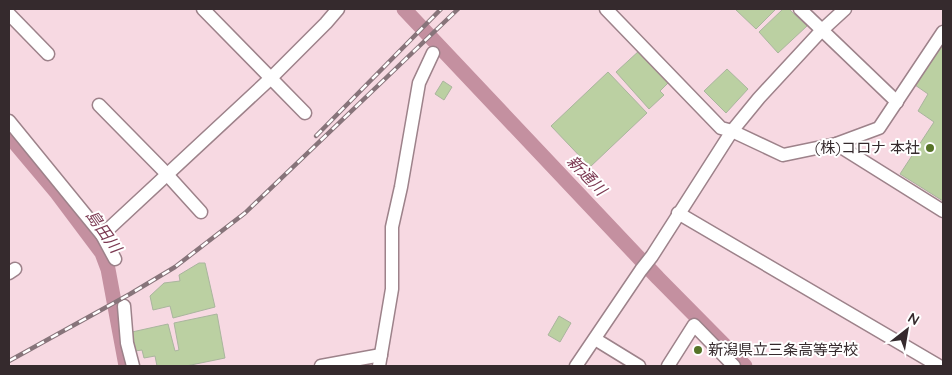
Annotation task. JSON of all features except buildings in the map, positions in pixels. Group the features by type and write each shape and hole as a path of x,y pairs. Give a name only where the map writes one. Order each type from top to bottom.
{"street":[{"path":"203,9 305,113"},
{"path":"102,235 271,78 338,9"},
{"path":"606,9 721,128 732,131 783,155 836,144 879,128 943,32"},
{"path":"800,9 897,102"},
{"path":"576,366 732,131 759,98 821,31 845,9"},
{"path":"9,14 48,54"},
{"path":"321,366 380,361 392,288 392,227 401,188 419,83 433,53"},
{"path":"98,105 201,212"},
{"path":"9,121 102,235 115,259"},
{"path":"836,144 943,211"},
{"path":"678,213 939,366"},
{"path":"124,306 127,343 132,366"},
{"path":"668,366 694,325 734,366"},
{"path":"595,339 639,366"}],"waterway":[{"name":"新通川","path":"404,9 658,278 745,366"},
{"name":"島田川","path":"9,136 57,193 102,253 108,269 126,366"}],"railway":[{"path":"316,136 441,9"},
{"path":"9,361 175,267 245,213 458,9"}],"place":[{"name":"(株)コロナ 本社","path":"930,148"},
{"name":"新潟県立三条高等学校","path":"698,350"}]}
